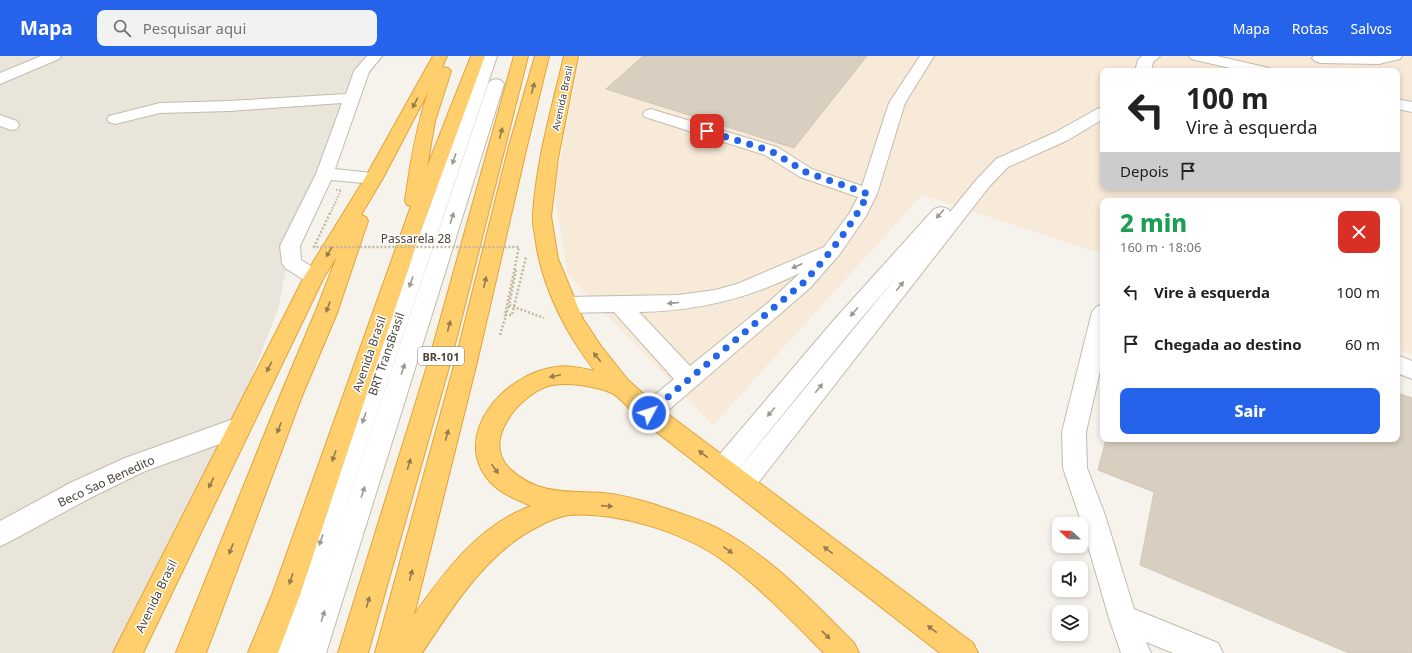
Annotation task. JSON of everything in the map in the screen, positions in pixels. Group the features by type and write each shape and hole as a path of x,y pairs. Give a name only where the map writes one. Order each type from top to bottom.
{"highway":[{"name":"Avenida Brasil","path":"128,653 314,277 374,178 440,56"},
{"path":"410,234 418,167 427,121 448,56"},
{"name":"Avenida Brasil","path":"263,653 286,595 410,234 478,56"},
{"name":"BR-101","path":"353,653 440,360 521,56"},
{"path":"390,653 466,362 518,146 542,56"},
{"name":"Avenida Brasil","path":"571,56 549,158 537,258 593,352 620,386 649,413 963,653"},
{"name":"Avenida Brasil","path":"191,653 289,402 326,313 374,178"},
{"path":"620,386 584,377 559,374 539,380 520,390 504,404 492,425 487,443 489,460 499,475 517,488 532,496 568,504 612,506 656,516 710,538 764,575 844,653"},
{"path":"405,653 439,604 484,549 519,523 568,504"}],"street":[{"path":"0,79 54,56"},
{"path":"314,277 292,263 290,246 325,174 362,71 375,56"},
{"name":"BRT TransBrasil","path":"282,653 490,56"},
{"name":"BRT TransBrasil","path":"311,653 505,56"},
{"path":"649,413 803,283 832,250 857,216 868,194 897,103 927,56"},
{"path":"1144,68 1146,60 1153,56"},
{"path":"1196,56 1250,68"},
{"path":"1320,58 1379,59 1395,56"},
{"path":"115,119 160,108 230,106 352,98"},
{"path":"1400,105 1412,107"},
{"path":"651,114 771,151 806,172 868,194"},
{"path":"732,477 983,183 1002,163 1062,136 1100,114"},
{"path":"325,174 374,178"},
{"path":"569,313 620,305 675,304 716,297 754,286 832,250"},
{"path":"620,305 688,380"},
{"path":"1100,324 1074,432 1075,468 1092,515 1123,618 1136,653"},
{"path":"1400,365 1412,370"},
{"name":"Beco Sao Benedito","path":"0,534 81,490 134,465 239,427"},
{"path":"1123,618 1208,653"}],"path":[{"name":"Passarela 28","path":"336,190 341,190 314,247 518,248 505,315 512,315 537,258"},
{"path":"537,258 518,256 509,305 558,323 569,313"}],"shaded area":[{"path":"0,56 381,56 363,83 297,216 278,309 221,457 120,653 0,653"},
{"path":"580,56 1412,56 1412,354 1400,350 1400,198 1100,198 1100,253 922,195 713,425 568,275 554,192"}],"building":[{"path":"643,56 867,56 794,148 606,89"},
{"path":"1400,394 1412,398 1412,653 1349,653 1140,565 1154,492 1098,470 1105,442 1400,442"}],"route":[{"path":"649,413 803,283 832,250 849,227 857,216 868,194 806,172 771,151 707,131"}]}
